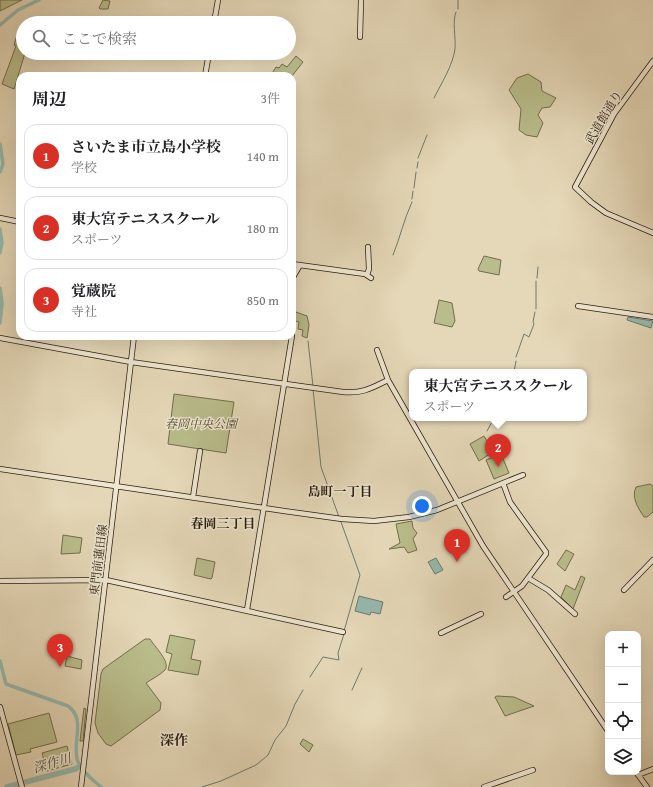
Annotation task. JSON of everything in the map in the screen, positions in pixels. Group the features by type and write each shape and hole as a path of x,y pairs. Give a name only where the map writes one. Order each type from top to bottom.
{"street":[{"path":"215,16 218,0"},
{"path":"360,37 361,0"},
{"path":"206,72 208,60"},
{"name":"武道館通り","path":"653,61 614,114 575,187 591,202 606,213 653,233"},
{"path":"0,218 16,221"},
{"path":"296,264 369,276 368,247"},
{"path":"296,272 300,265"},
{"path":"578,306 653,317"},
{"path":"1,338 131,362 350,393 364,391 388,380"},
{"name":"東門前蓮田線","path":"81,787 134,340"},
{"path":"247,610 291,340"},
{"path":"377,350 388,380 409,417"},
{"path":"411,421 486,552 605,727"},
{"path":"193,498 200,451"},
{"path":"0,469 342,519 374,521 409,517 437,510 523,475"},
{"path":"503,483 510,502 546,552 520,588 506,597"},
{"path":"624,590 653,560"},
{"path":"528,578 548,590 575,614"},
{"path":"0,581 106,580 343,632"},
{"path":"441,634 481,614"},
{"path":"0,707 22,787"},
{"path":"484,787 533,770"},
{"path":"641,772 653,770"},
{"path":"638,775 647,787"}],"green space":[{"path":"0,0 22,0 0,11"},
{"path":"103,0 110,1 108,9 99,8"},
{"path":"16,46 16,60 23,60 19,72 16,72 16,82 14,89 2,84"},
{"path":"296,56 303,62 295,72 273,72 276,67 279,68 282,64 287,67 293,60 296,60"},
{"path":"528,74 541,82 542,91 556,98 550,107 542,108 538,115 543,123 537,137 526,135 519,130 521,109 509,90 517,78"},
{"path":"484,256 501,260 499,275 479,271 478,269"},
{"path":"439,300 452,303 455,321 452,327 434,323"},
{"path":"296,312 307,316 309,325 307,338 302,336 303,330 298,329 299,322 296,321"},
{"name":"春岡中央公園","path":"174,394 234,402 226,453 168,444"},
{"path":"484,436 493,452 479,461 470,444"},
{"path":"501,454 509,473 494,479 486,460"},
{"path":"650,484 653,486 653,512 647,517 644,517 634,495 636,487"},
{"path":"412,521 413,528 417,533 413,539 417,550 408,553 404,547 389,549 400,543 396,524"},
{"path":"63,535 82,538 80,553 61,554"},
{"path":"566,550 574,554 565,571 557,564"},
{"path":"197,558 215,562 211,579 194,575"},
{"path":"581,576 585,578 573,609 561,597 566,585 575,590"},
{"path":"170,635 195,640 191,659 201,661 198,675 168,670 172,654 166,652"},
{"path":"145,639 150,639 166,663 165,670 146,683 161,703 160,710 111,746 106,744 98,733 95,723 101,674 103,669"},
{"path":"67,656 82,660 81,669 65,666"},
{"path":"495,697 514,697 534,706 505,716"},
{"path":"84,708 86,709 83,741 80,741"},
{"path":"49,713 57,742 30,749 31,752 16,755 8,724"},
{"path":"303,739 313,745 309,752 300,744"},
{"path":"67,746 72,764 47,771 42,753"}],"water":[{"path":"628,317 653,321 651,328 627,320"},
{"path":"436,558 443,570 435,574 428,562"},
{"path":"359,596 383,602 380,614 371,612 370,615 355,611"}],"waterway":[{"path":"0,25 18,10 39,0"},
{"path":"458,0 458,9"},
{"path":"434,98 454,55 454,20 456,12"},
{"path":"418,158 427,135"},
{"path":"0,144 3,164 0,172"},
{"path":"417,168 418,162"},
{"path":"414,188 416,172"},
{"path":"412,199 413,191"},
{"path":"393,255 412,202"},
{"path":"0,229 2,243 0,253"},
{"path":"537,278 538,267"},
{"path":"536,281 536,309"},
{"path":"0,288 2,303 0,323"},
{"path":"516,357 524,334 529,337 534,324 535,312"},
{"path":"308,341 313,386"},
{"path":"515,369 516,361"},
{"path":"313,389 321,467 339,517"},
{"path":"487,431 492,421"},
{"path":"341,522 360,575 344,631"},
{"path":"310,677 323,657 339,660 338,653 344,634"},
{"path":"0,661 6,684 68,706 74,712 78,725 76,747 78,762 91,779 101,787"},
{"path":"352,690 362,668"},
{"path":"202,787 221,781 256,765 268,755 275,740 286,726 295,704 303,690"},
{"name":"深作川","path":"7,787 75,769 81,766"}],"place":[{"name":"東大宮テニススクール","path":"498,467"},
{"name":"さいたま市立島小学校","path":"457,562"},
{"name":"覚蔵院","path":"60,667"}],"district":[{"name":"島町一丁目","path":"340,491"},
{"name":"春岡三丁目","path":"223,523"},
{"name":"深作","path":"174,740"}]}
